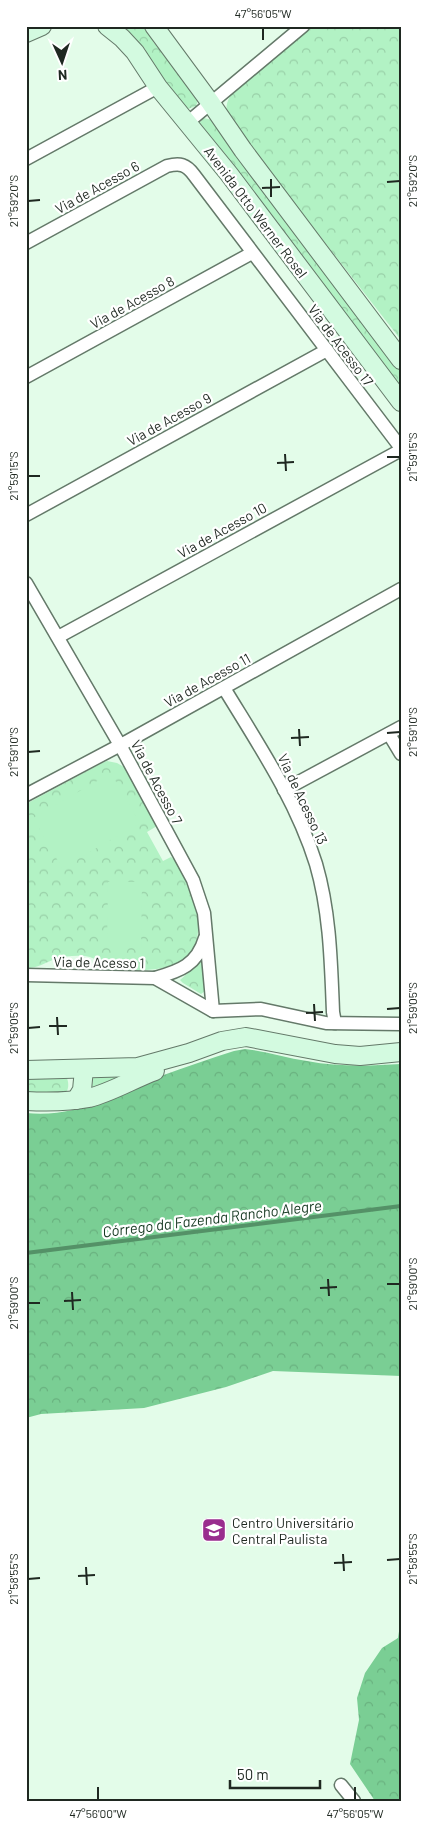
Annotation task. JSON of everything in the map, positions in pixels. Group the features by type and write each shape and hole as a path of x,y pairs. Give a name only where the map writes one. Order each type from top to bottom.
{"street":[{"path":"26,34 42,26"},
{"name":"Avenida Otto Werner Rosel","path":"107,26 135,52 158,87 229,174 401,402"},
{"name":"Avenida Otto Werner Rosel","path":"154,26 243,150 401,360"},
{"path":"187,123 300,27"},
{"path":"26,159 158,87"},
{"name":"Via de Acesso 6","path":"26,243 167,166 177,163 184,164"},
{"name":"Via de Acesso 17","path":"184,164 401,449"},
{"name":"Via de Acesso 8","path":"26,377 252,253"},
{"name":"Via de Acesso 9","path":"26,514 327,350"},
{"name":"Via de Acesso 10","path":"58,637 401,449"},
{"name":"Via de Acesso 7","path":"26,583 120,745 193,880 204,913 213,1011"},
{"name":"Via de Acesso 11","path":"26,795 224,688 401,589"},
{"name":"Via de Acesso 13","path":"224,688 263,751 308,840 322,891 328,926 332,1012 335,1023"},
{"path":"284,790 401,727"},
{"path":"389,734 401,754"},
{"path":"155,978 174,973 192,962 199,953 206,935"},
{"name":"Via de Acesso 1","path":"26,974 155,978 213,1011"},
{"path":"213,1011 262,1009 314,1021 401,1024"},
{"path":"26,1070 138,1067 189,1053 222,1041 246,1037 335,1054 360,1056 401,1052"},
{"path":"26,1101 76,1100 101,1094 158,1070 189,1053"},
{"path":"76,1100 82,1090 84,1068"},
{"path":"341,1785 354,1801"}],"green space":[{"path":"145,26 154,43 171,62 198,100 196,106 188,109 184,106 151,65 145,49 121,27"},
{"path":"314,26 401,26 401,340 228,117 227,105 230,96"},
{"path":"204,118 212,120 401,370 401,392 200,126 199,123"},
{"path":"107,761 124,767 157,826 147,832 163,861 171,857 176,861 186,881 198,918 198,935 193,948 186,957 176,964 150,970 116,968 85,956 66,956 38,966 26,968 26,804"},
{"path":"111,773 140,823 62,868 33,818"},
{"path":"108,882 142,882 141,948 107,948"},
{"path":"203,957 205,991 201,994 180,980"},
{"path":"245,1049 330,1064 365,1066 401,1064 401,1376 273,1371 226,1387 144,1408 41,1414 26,1418 26,1113 45,1114 80,1108 179,1069"},
{"path":"138,1070 91,1092 94,1074"},
{"path":"26,1074 66,1076 68,1083 67,1091 66,1093 26,1096"},
{"path":"401,1618 401,1801 375,1801 350,1764 359,1720 357,1698 365,1673 382,1648 398,1638"}],"waterway":[{"name":"Córrego da Fazenda Rancho Alegre","path":"26,1253 401,1206"}],"place":[{"name":"Centro Universitário Central Paulista","path":"214,1530"}]}
